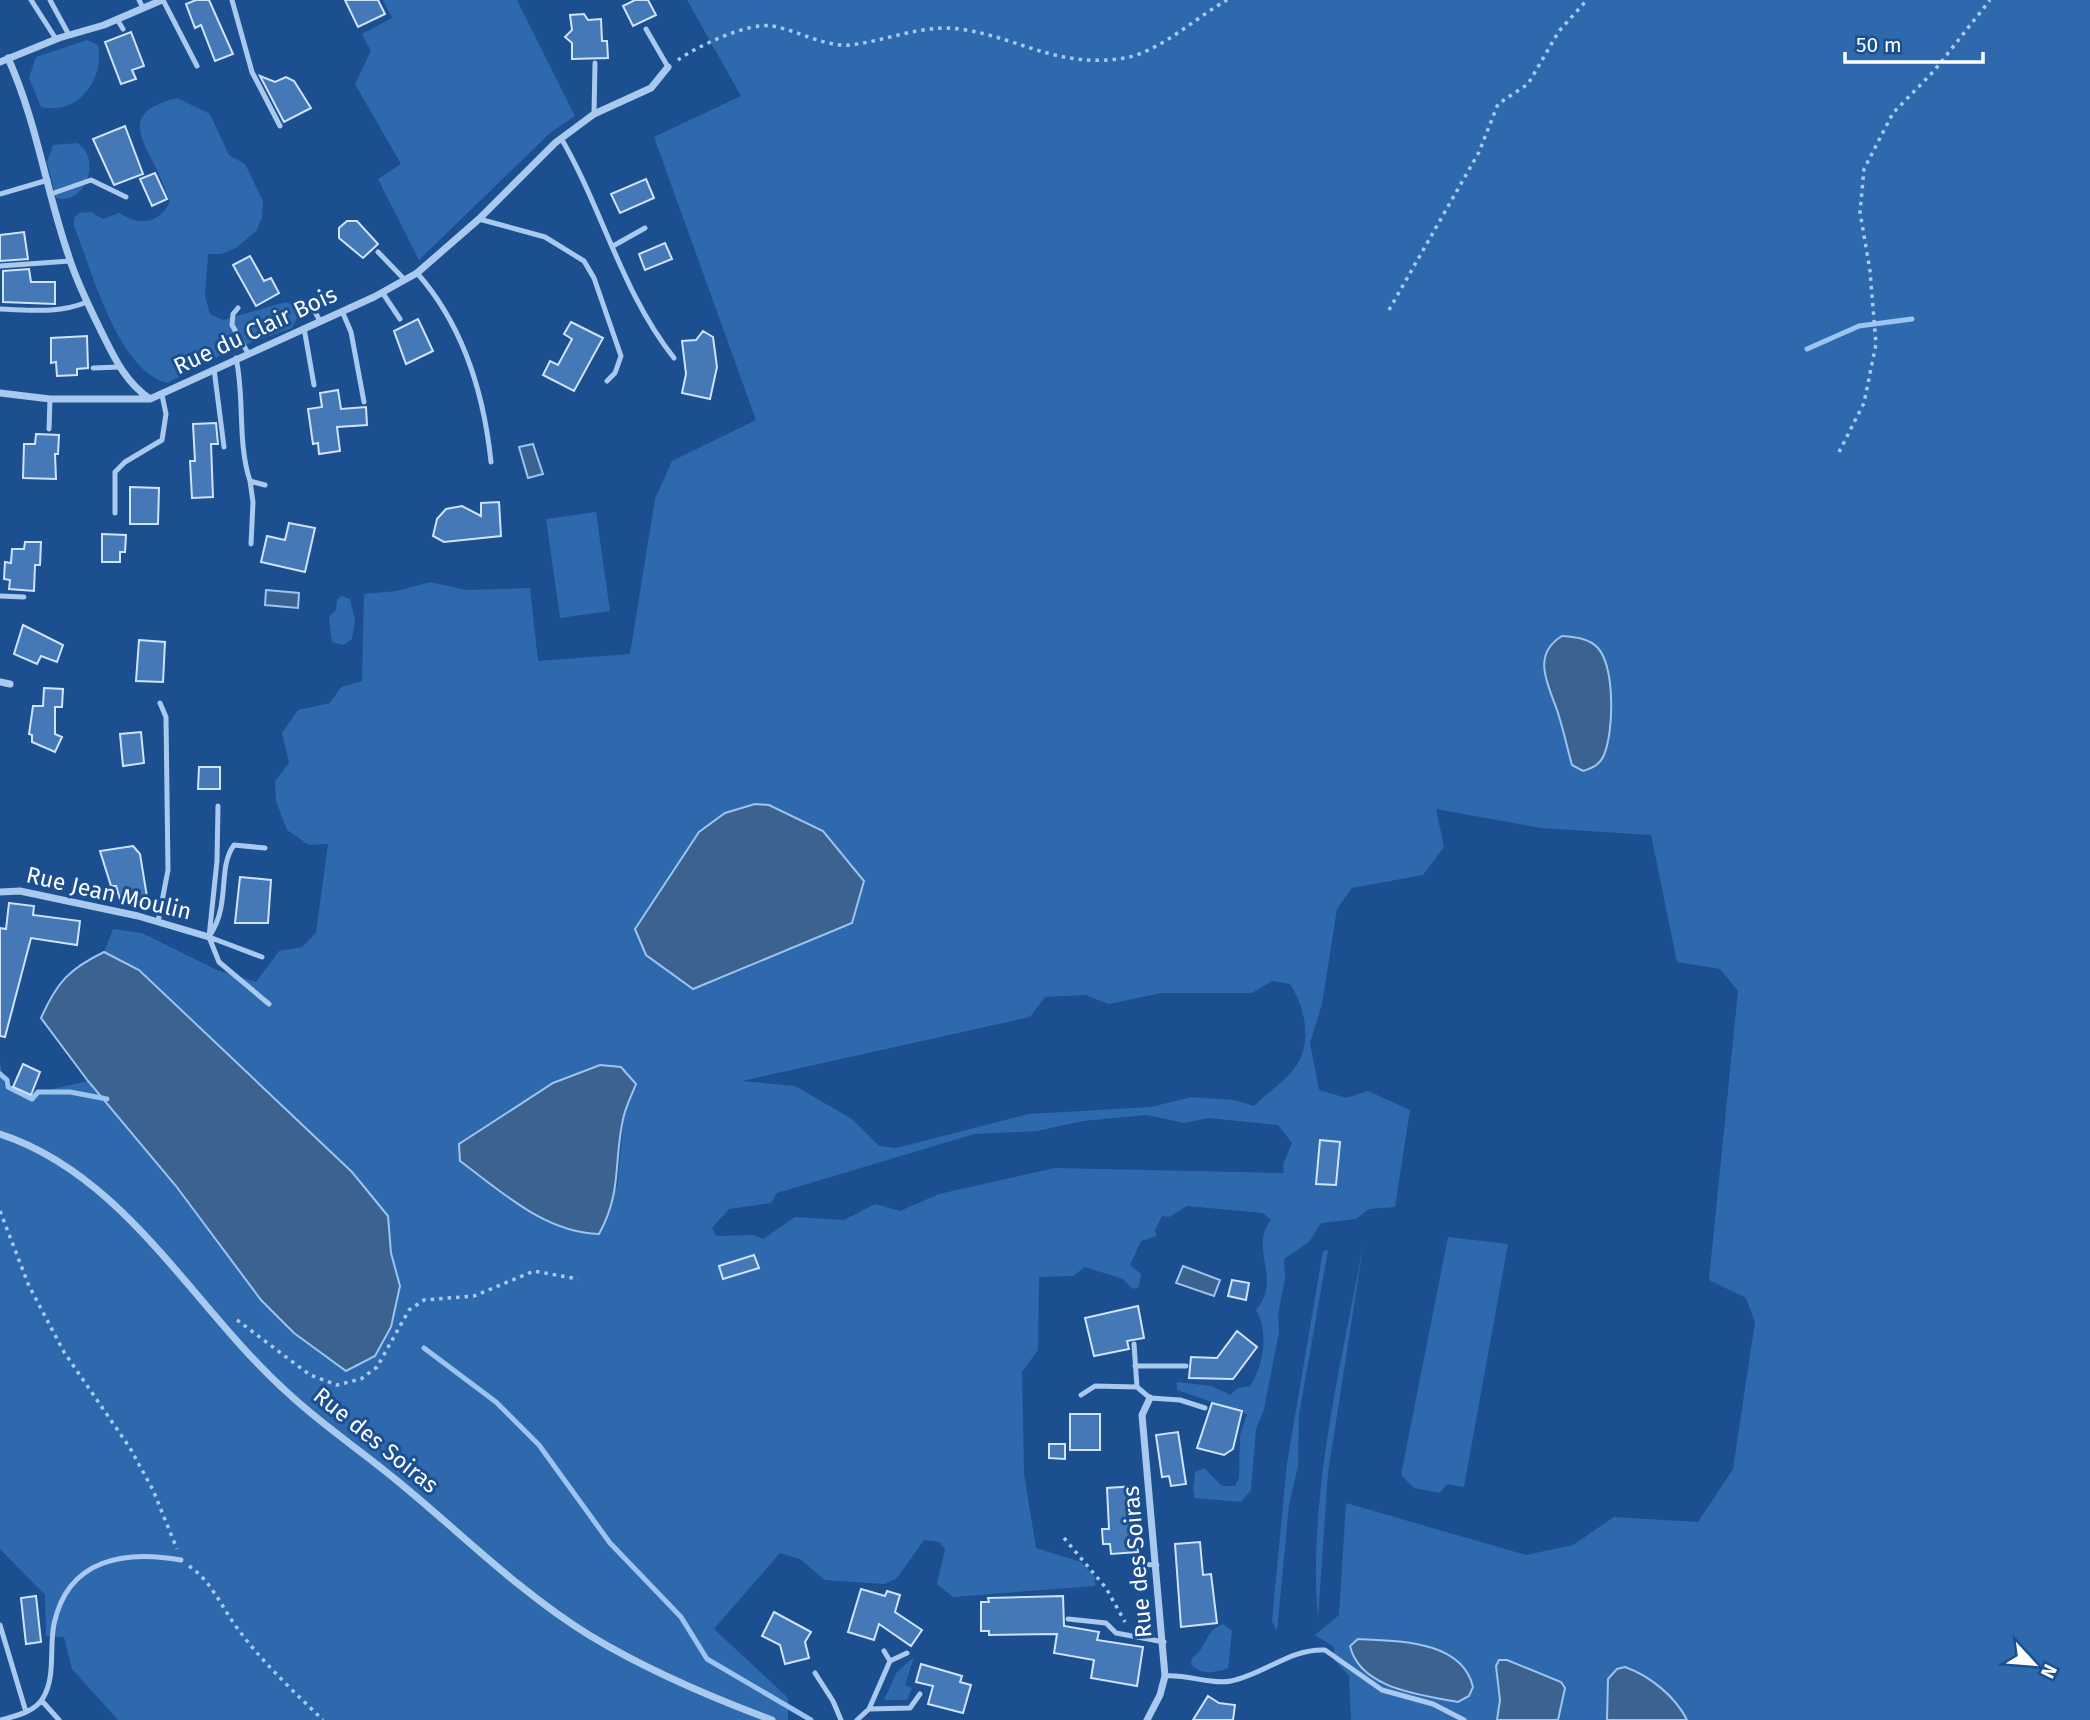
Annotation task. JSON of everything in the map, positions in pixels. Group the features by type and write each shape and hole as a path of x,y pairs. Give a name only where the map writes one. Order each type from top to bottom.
{"street":[{"path":"0,62 56,39 117,19 141,4 162,0"},
{"path":"8,58 27,100 70,261 87,302 119,367 138,391 150,399"},
{"name":"Rue du Clair Bois","path":"0,393 50,399 150,399 382,292 417,274 479,219 561,138 594,114 651,88 668,67"},
{"path":"0,682 10,684"},
{"name":"Rue Jean Moulin","path":"0,892 20,891 158,922 209,937"},
{"name":"Rue des Soiras","path":"0,1134 60,1161 99,1188 238,1344 288,1394 561,1616 618,1650 731,1704 772,1720"},
{"name":"Rue des Soiras","path":"1147,1720 1160,1695 1165,1676 1142,1415 1150,1398"}],"lane":[{"path":"31,0 56,39"},
{"path":"50,0 69,35"},
{"path":"162,0 197,66"},
{"path":"232,0 252,72 280,126"},
{"path":"117,19 122,30"},
{"path":"646,29 668,67"},
{"path":"594,114 595,63"},
{"path":"561,138 650,328 674,358"},
{"path":"0,194 48,180"},
{"path":"51,194 91,180 126,197"},
{"path":"479,219 545,237 584,261 594,278 621,356 615,373 607,381"},
{"path":"613,246 645,228"},
{"path":"379,252 405,280"},
{"path":"0,266 70,261"},
{"path":"417,274 447,314 474,377 486,414 491,463"},
{"path":"382,292 400,319"},
{"path":"309,301 320,321"},
{"path":"0,309 67,310 87,302"},
{"path":"238,308 233,314 232,325 248,353"},
{"path":"342,311 351,332 364,402"},
{"path":"304,328 314,385"},
{"path":"236,358 241,384 244,463 253,502 251,544"},
{"path":"93,368 119,367"},
{"path":"214,369 224,447"},
{"path":"115,513 115,472 125,462 162,440 166,414 162,395"},
{"path":"49,429 50,399"},
{"path":"250,481 265,485"},
{"path":"0,596 24,597"},
{"path":"158,922 168,870 166,717 160,703"},
{"path":"218,806 217,861 209,937 219,962 269,1004"},
{"path":"209,937 220,921 225,901 227,855 234,845 265,848"},
{"path":"209,937 262,957"},
{"path":"1134,1344 1137,1387"},
{"path":"1135,1366 1186,1366"},
{"path":"1081,1395 1095,1386 1137,1387 1150,1398 1180,1400 1205,1408"},
{"path":"1,1720 26,1712 42,1701 50,1682 54,1625 61,1602 82,1576 113,1558 147,1554 181,1560"},
{"path":"1134,1564 1157,1565"},
{"path":"1068,1619 1106,1623 1116,1633 1164,1642"},
{"path":"0,1625 26,1712"},
{"path":"1165,1676 1185,1674 1229,1682 1283,1660 1325,1650 1382,1690 1433,1704 1464,1720"},
{"path":"884,1651 890,1661"},
{"path":"857,1720 869,1709 890,1661 907,1653"},
{"path":"815,1673 833,1701 841,1720"},
{"path":"869,1709 910,1708 920,1694"},
{"path":"42,1701 59,1720"}],"path":[{"path":"668,67 718,40 770,25 847,45 921,30 959,29 1050,56 1090,62 1129,57 1150,49 1227,0"},
{"path":"1389,310 1479,152 1498,104 1528,83 1559,31 1587,0"},
{"path":"1839,452 1864,403 1875,344 1870,271 1860,212 1864,169 1893,113 1934,71 1990,0"},
{"path":"0,1211 35,1297 64,1352 130,1448 153,1490 181,1560 205,1577 236,1626 272,1670 323,1720"},
{"path":"231,1316 310,1375 337,1385 361,1379 377,1367 409,1310 424,1300 474,1296 496,1288 516,1275 534,1271 578,1279"},
{"path":"1064,1538 1106,1588 1133,1636"}],"shaded area":[{"path":"383,0 517,0 575,116 550,133 419,260 378,179 401,164 355,84 371,51 362,34 392,18"},
{"path":"687,0 2090,0 2090,1720 1687,1720 1685,1715 1608,1679 1607,1720 1558,1720 1565,1688 1561,1682 1507,1660 1496,1666 1500,1700 1497,1720 1351,1720 1349,1676 1335,1661 1334,1647 1315,1635 1339,1615 1346,1503 1526,1555 1573,1545 1614,1517 1698,1522 1733,1469 1755,1322 1746,1298 1709,1280 1738,991 1720,969 1677,962 1651,835 1541,828 1436,809 1444,847 1423,875 1352,888 1337,909 1322,1004 1310,1043 1319,1090 1346,1098 1368,1091 1410,1110 1395,1207 1369,1209 1356,1219 1321,1223 1309,1242 1284,1259 1285,1279 1278,1314 1279,1332 1264,1409 1256,1429 1251,1490 1241,1502 1195,1498 1193,1490 1195,1472 1204,1468 1222,1486 1235,1486 1239,1478 1240,1435 1247,1414 1177,1390 1177,1382 1212,1386 1230,1395 1238,1388 1250,1386 1255,1378 1264,1338 1256,1310 1266,1287 1263,1242 1271,1220 1263,1213 1187,1206 1169,1217 1162,1216 1155,1230 1157,1236 1141,1241 1130,1265 1141,1274 1139,1287 1133,1289 1123,1279 1085,1267 1073,1276 1039,1277 1038,1350 1022,1372 1024,1474 1036,1548 1081,1562 1095,1577 1095,1586 953,1597 937,1584 945,1549 939,1542 924,1540 897,1578 885,1584 825,1580 800,1559 780,1553 714,1629 788,1698 788,1720 118,1720 72,1669 64,1637 46,1636 45,1595 0,1549 0,1063 5,1087 21,1096 88,1081 176,1186 261,1300 294,1333 346,1370 400,1286 391,1253 388,1216 139,970 104,952 113,929 142,933 217,970 256,982 279,951 302,947 316,933 328,844 309,845 287,830 276,801 275,781 289,763 282,733 298,710 330,703 341,687 362,681 364,594 397,591 430,582 466,590 530,588 538,661 630,654 655,499 672,461 756,420 654,137 741,96","holes":["1609,666 1609,734 1572,765 1557,711","1272,981 1290,984 1299,1002 1305,1033 1305,1043 1298,1063 1283,1081 1254,1106 1234,1100 1191,1097 1151,1107 1029,1114 896,1148 879,1146 852,1119 795,1086 742,1081 1030,1017 1045,997 1085,995 1109,1004 1161,993 1252,993","553,1083 636,1084 624,1115 617,1187 459,1144","1147,1115 1184,1123 1209,1118 1278,1125 1292,1143 1283,1165 1284,1173 1055,1168 939,1194 900,1211 875,1204 844,1220 795,1217 763,1239 754,1235 716,1236 712,1228 729,1209 771,1203 777,1193 974,1134 1037,1131 1083,1121","1358,1639 1387,1642 1432,1653 1470,1675 1373,1677 1353,1656 1350,1646"]},
{"path":"87,40 98,45 99,58 93,82 77,100 66,106 41,107 29,78 36,57"},
{"path":"177,98 210,114 229,155 245,164 263,201 262,218 256,231 236,248 221,254 208,254 205,296 210,314 223,320 286,302 295,306 297,318 292,328 233,349 167,383 149,374 120,339 98,292 74,226 74,218 79,213 91,212 103,219 119,213 134,220 148,221 160,215 170,202 143,142 140,123 150,109"},
{"path":"77,143 85,150 89,159 87,180 75,195 66,199 56,198 47,162 53,145"},
{"path":"533,444 543,474 528,478 519,447"},
{"path":"596,512 610,611 560,618 546,519"},
{"path":"266,590 299,593 298,608 265,605"},
{"path":"341,596 350,599 355,620 352,639 343,645 332,642 329,617 336,610 337,600"},
{"path":"1562,636 1586,640 1594,645 1604,657 1608,670 1611,716 1607,744 1598,764 1583,771 1572,765 1544,670 1547,652"},
{"path":"755,804 769,805 823,831 864,881 852,923 693,989 646,955 635,929 699,832 725,813"},
{"path":"104,952 139,970 352,1172 388,1216 391,1253 400,1286 391,1327 375,1356 346,1371 294,1333 261,1300 176,1186 88,1081 41,1018 65,978 82,964"},
{"path":"600,1065 621,1067 636,1084 624,1115 615,1189 607,1218 599,1234 579,1232 542,1218 508,1197 460,1161 459,1144 553,1083"},
{"path":"1448,1237 1508,1244 1464,1487 1447,1484 1440,1493 1414,1488 1401,1475"},
{"path":"1364,1241 1328,1473 1318,1619 1317,1526 1322,1478"},
{"path":"1328,1250 1299,1415 1298,1466 1289,1505 1277,1631 1272,1621 1287,1463 1323,1251"},
{"path":"1183,1266 1220,1280 1214,1296 1176,1283"},
{"path":"1223,1624 1232,1631 1228,1668 1209,1672 1195,1668 1191,1665 1192,1658 1212,1631"},
{"path":"1358,1639 1409,1643 1442,1652 1456,1660 1466,1672 1473,1687 1469,1696 1458,1702 1411,1693 1379,1681 1366,1672 1356,1660 1350,1646"},
{"path":"914,1657 905,1685 912,1688 907,1700 884,1700 897,1672"},
{"path":"1499,1660 1507,1660 1561,1682 1565,1688 1558,1720 1497,1720 1500,1700 1496,1666"},
{"path":"1625,1667 1661,1688 1676,1703 1687,1720 1607,1720 1608,1679 1617,1669"}],"building":[{"path":"196,0 209,0 233,54 215,61 201,25 195,28 186,4"},
{"path":"345,0 378,0 385,14 358,27"},
{"path":"635,0 648,0 656,15 633,26 623,6"},
{"path":"584,14 588,20 601,19 602,41 607,41 608,58 572,59 572,43 565,37 572,30 570,15"},
{"path":"131,32 144,66 132,70 136,79 121,84 105,42"},
{"path":"260,76 275,82 286,77 294,81 311,108 284,122"},
{"path":"125,126 143,174 114,185 93,139"},
{"path":"155,173 167,199 152,206 140,179"},
{"path":"646,179 654,198 620,213 611,194"},
{"path":"347,221 357,221 378,244 363,258 339,238 339,228"},
{"path":"24,232 28,259 0,261 0,235"},
{"path":"665,243 672,259 645,270 639,254"},
{"path":"250,256 264,281 271,278 279,293 256,306 233,265"},
{"path":"29,269 31,282 55,282 55,304 3,302 3,271"},
{"path":"418,319 433,351 406,364 394,331"},
{"path":"571,322 603,338 574,391 543,375 550,361 558,365 572,339 564,334"},
{"path":"703,331 713,337 717,367 710,399 682,393 686,374 682,341 696,340"},
{"path":"87,336 88,368 77,369 77,375 57,376 56,362 51,363 51,338"},
{"path":"338,390 341,409 366,407 367,425 337,427 340,451 319,454 318,443 313,444 308,409 322,407 320,393"},
{"path":"216,423 218,444 211,444 213,497 192,498 190,461 195,461 193,424"},
{"path":"36,434 59,435 58,454 55,454 56,479 23,478 24,444 35,444"},
{"path":"130,487 159,488 158,524 130,524"},
{"path":"499,502 501,536 444,542 433,536 437,519 446,509 462,506 481,516 481,503"},
{"path":"289,523 315,528 305,572 261,562 267,536 285,540"},
{"path":"102,534 126,535 125,552 120,552 120,562 102,562"},
{"path":"25,542 41,542 40,565 35,565 34,591 9,589 10,580 4,579 5,562 11,563 12,549 24,549"},
{"path":"23,625 63,645 57,662 41,656 37,664 14,654"},
{"path":"139,640 165,642 163,682 136,681"},
{"path":"44,688 63,689 62,707 55,707 55,734 62,737 55,752 32,742 32,735 29,734 33,706 43,706"},
{"path":"141,732 144,763 123,766 120,734"},
{"path":"199,767 220,767 220,789 198,789"},
{"path":"133,846 140,854 148,903 120,899 116,886 111,886 100,851"},
{"path":"240,877 271,880 268,923 235,923"},
{"path":"9,903 34,906 33,915 80,921 77,945 31,938 5,1037 0,1036 0,928 6,929"},
{"path":"23,1064 40,1072 31,1095 13,1087"},
{"path":"1320,1140 1340,1142 1336,1185 1316,1184"},
{"path":"754,1255 759,1268 723,1279 719,1266"},
{"path":"1232,1280 1249,1283 1246,1300 1228,1296"},
{"path":"1138,1306 1144,1338 1127,1341 1129,1349 1094,1356 1085,1318"},
{"path":"1237,1331 1257,1347 1233,1379 1189,1378 1191,1357 1217,1358"},
{"path":"1212,1403 1242,1411 1233,1449 1224,1455 1197,1448"},
{"path":"1070,1414 1100,1414 1100,1450 1070,1450"},
{"path":"1178,1432 1186,1484 1171,1486 1169,1476 1162,1477 1156,1435"},
{"path":"1049,1444 1065,1444 1065,1459 1049,1458"},
{"path":"1135,1486 1138,1552 1111,1554 1110,1544 1103,1544 1102,1529 1109,1529 1107,1488"},
{"path":"1200,1542 1203,1575 1211,1574 1217,1623 1181,1627 1175,1544"},
{"path":"861,1589 885,1596 887,1591 900,1595 895,1612 922,1630 911,1646 879,1624 874,1640 848,1632"},
{"path":"36,1596 41,1642 26,1644 21,1598"},
{"path":"1063,1596 1064,1626 1099,1632 1097,1640 1143,1647 1137,1686 1091,1678 1094,1660 1054,1653 1057,1634 989,1635 989,1631 981,1631 981,1602 989,1602 988,1598"},
{"path":"774,1612 811,1632 805,1642 809,1658 785,1664 780,1645 762,1636"},
{"path":"921,1664 962,1676 960,1682 971,1685 963,1713 928,1704 933,1686 916,1682"},
{"path":"1208,1696 1219,1703 1235,1705 1233,1720 1193,1720"}],"waterway":[{"path":"1807,349 1859,326 1912,319"},
{"path":"0,1074 7,1080 8,1087 32,1099 38,1092 70,1092 107,1099"},
{"path":"424,1348 496,1402 539,1445 610,1543 681,1617 707,1659 811,1720"}]}
